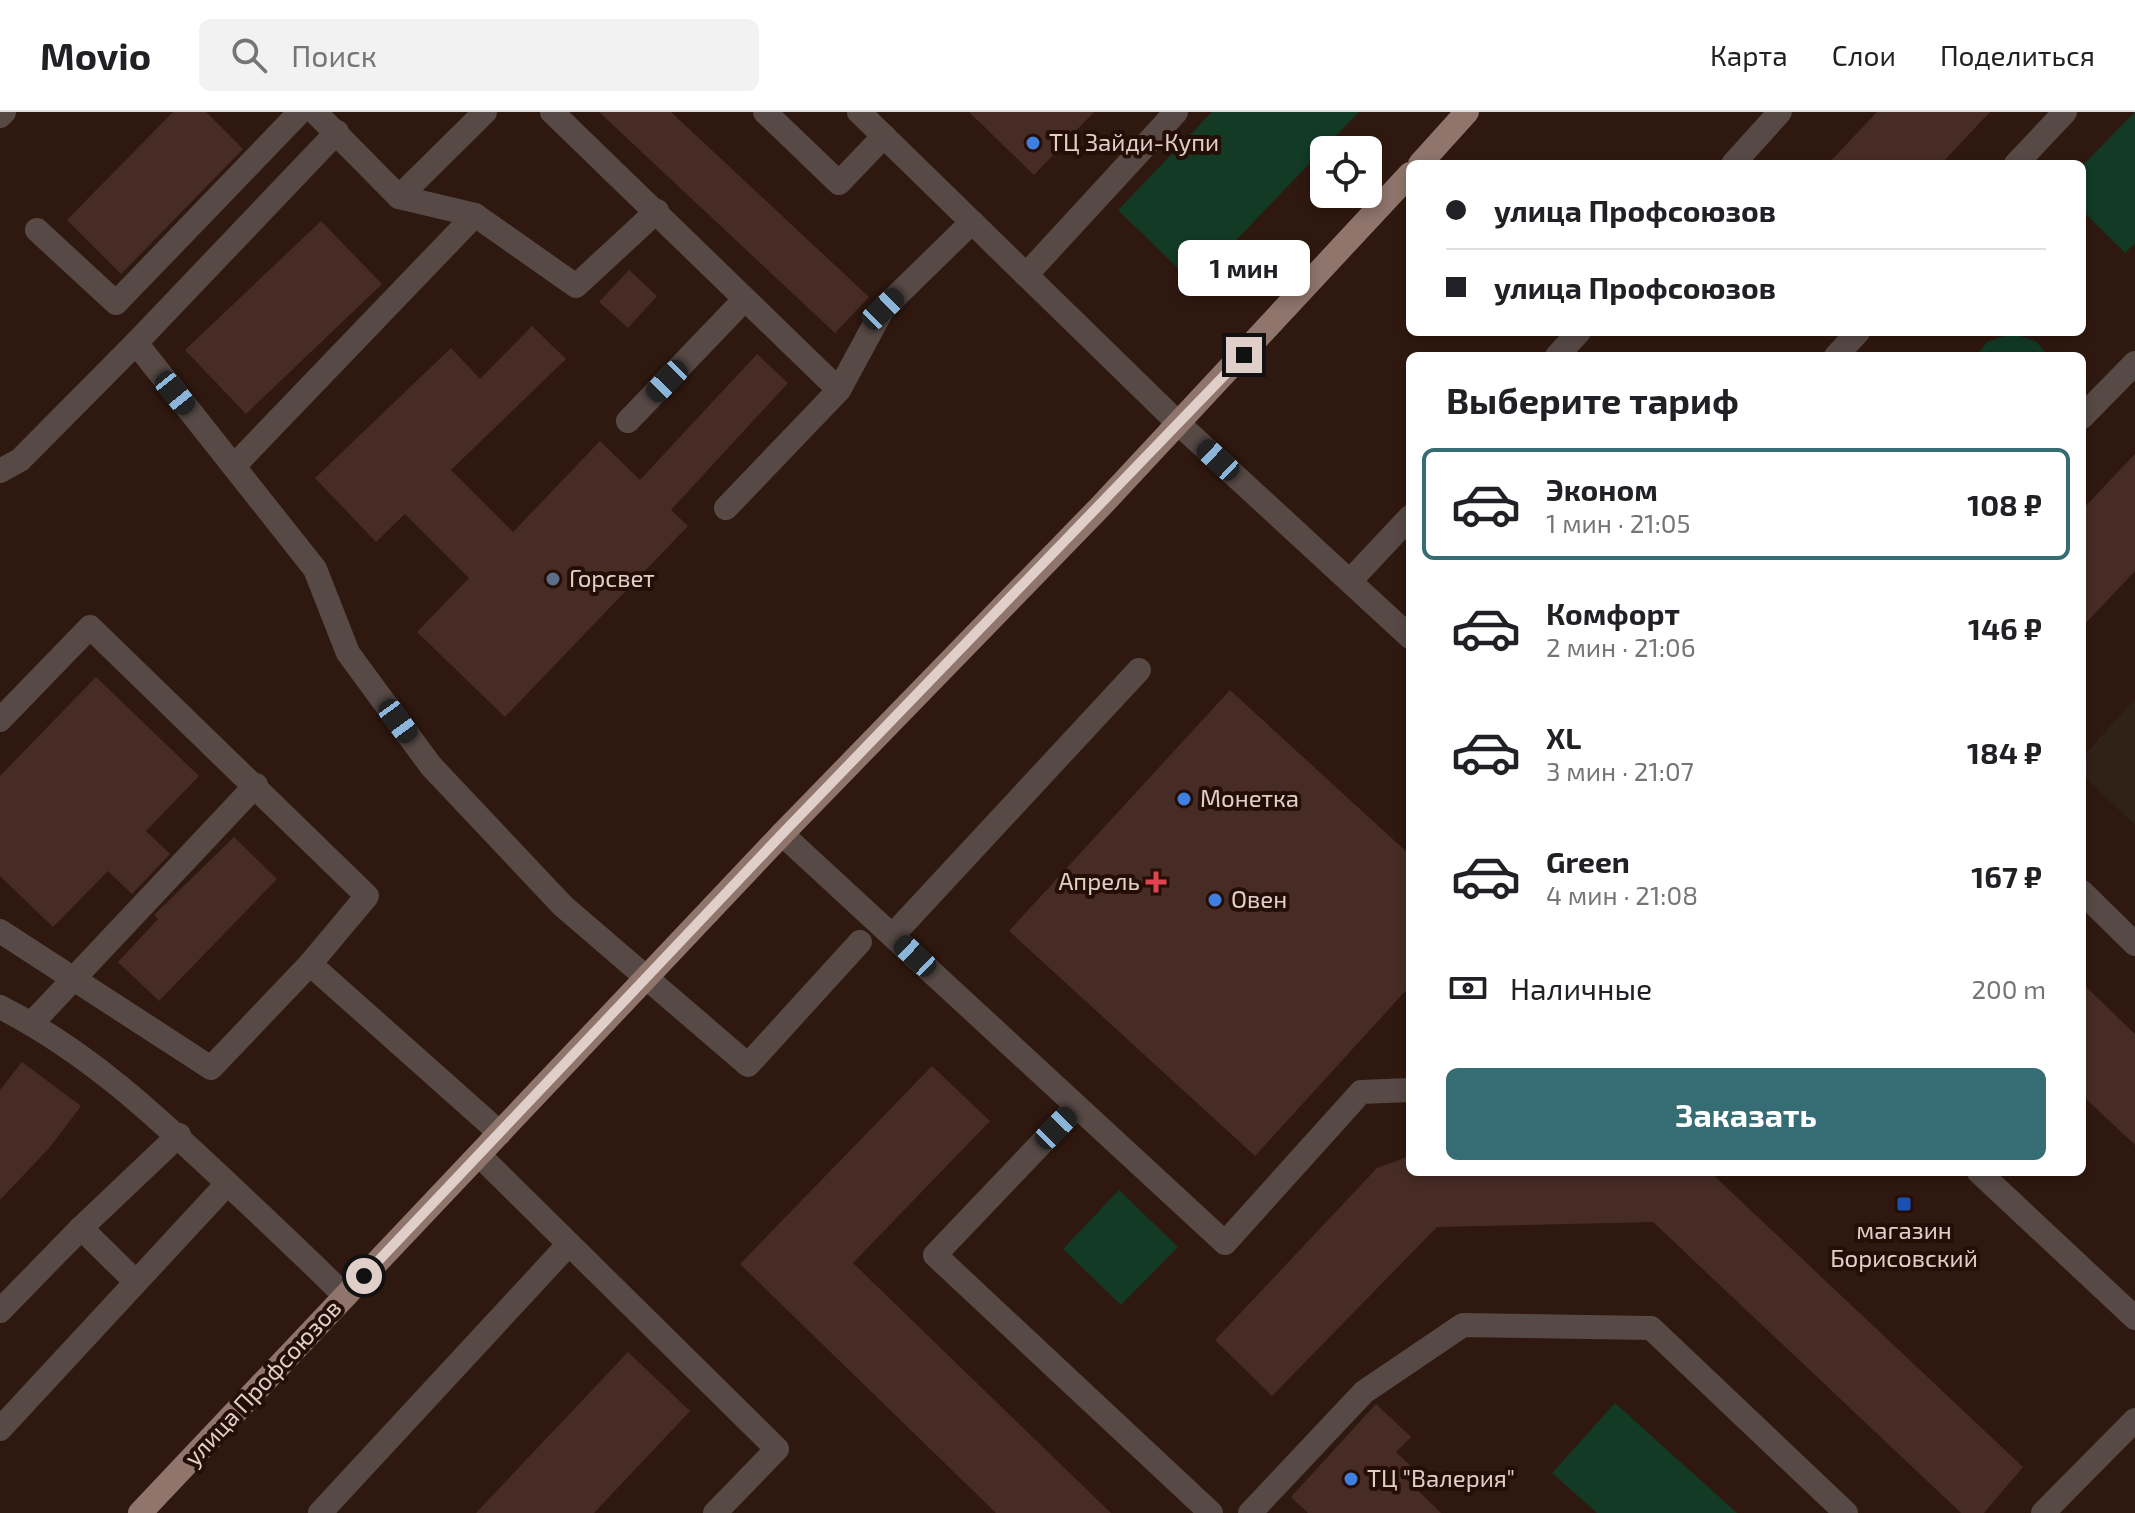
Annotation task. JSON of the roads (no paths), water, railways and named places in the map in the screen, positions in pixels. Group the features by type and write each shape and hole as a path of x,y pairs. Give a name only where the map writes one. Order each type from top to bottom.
{"main road":[{"path":"1424,160 1467,112"},
{"name":"улица Профсоюзов","path":"140,1513 782,834 1178,423 1406,178"}],"street":[{"path":"0,116 4,112"},
{"path":"37,230 116,303 300,112"},
{"path":"315,112 399,197 475,215 576,286 657,211"},
{"path":"399,197 485,112"},
{"path":"552,112 657,211 743,301 839,390"},
{"path":"765,112 839,183 884,136"},
{"path":"859,112 1178,423 1406,633"},
{"path":"1026,275 1176,112"},
{"path":"1737,160 1780,112"},
{"path":"2020,160 2065,112"},
{"path":"0,471 20,460 337,132"},
{"path":"234,466 475,215"},
{"path":"726,508 839,390 883,309 972,222"},
{"path":"628,421 743,301"},
{"path":"1561,352 1575,336"},
{"path":"1840,352 1854,336"},
{"path":"136,343 315,569 348,653 431,766 563,906 748,1065 860,942"},
{"path":"2086,413 2135,363"},
{"path":"1350,581 1406,521"},
{"path":"0,720 90,627 367,896 310,964 211,1068 71,980 0,931"},
{"path":"893,935 1139,670"},
{"path":"32,1023 256,785"},
{"path":"782,834 1225,1243 1361,1092 1406,1090"},
{"path":"2086,896 2135,944"},
{"path":"310,964 500,1133"},
{"path":"0,1007 32,1023 119,1084 179,1135 345,1296"},
{"path":"1076,1107 935,1255 1211,1513"},
{"path":"0,1311 179,1135"},
{"path":"479,1155 777,1449 715,1513"},
{"path":"1983,1176 2135,1318"},
{"path":"0,1429 227,1184"},
{"path":"81,1228 135,1281"},
{"path":"320,1513 569,1244"},
{"path":"1250,1513 1364,1392 1463,1325 1651,1328 1846,1513"},
{"path":"2043,1513 2135,1420"}],"place":[{"name":"ТЦ Зайди-Купи","path":"1033,143"},
{"name":"Горсвет","path":"553,579"},
{"name":"Монетка","path":"1184,799"},
{"name":"Апрель","path":"1156,882"},
{"name":"Овен","path":"1215,900"},
{"name":"магазин Борисовский","path":"1904,1204"},
{"name":"ТЦ \"Валерия\"","path":"1351,1479"}]}
